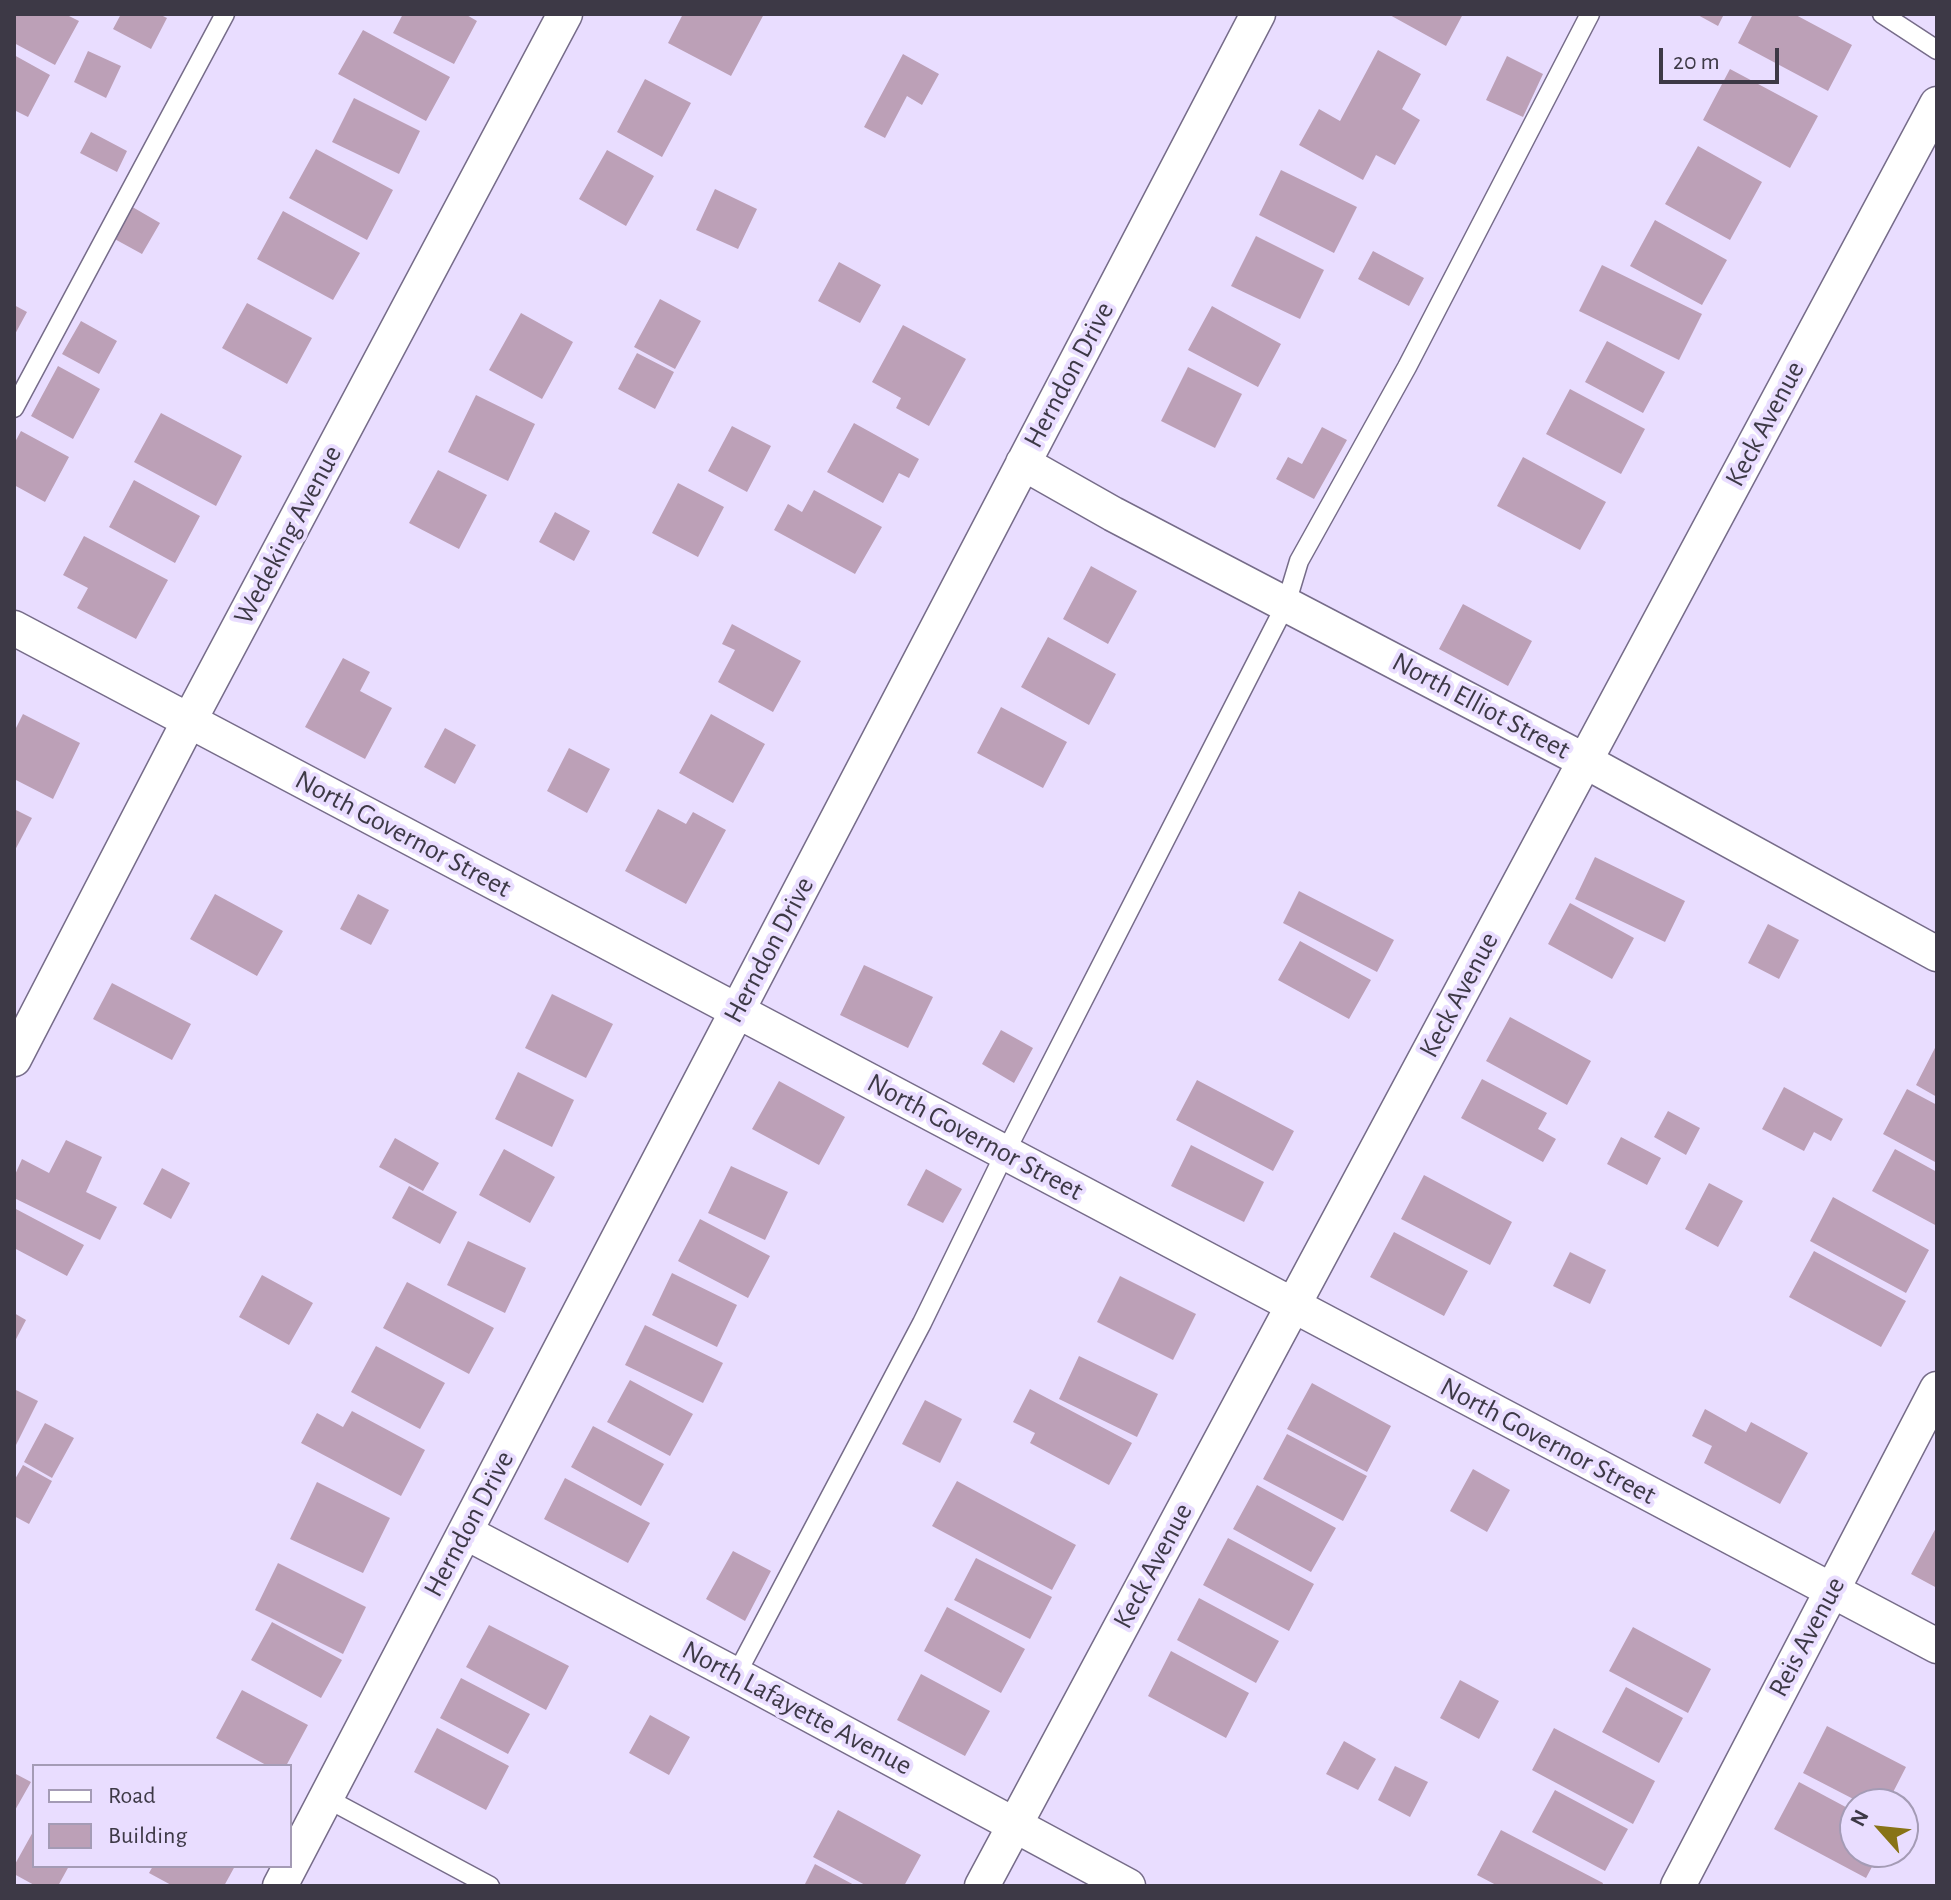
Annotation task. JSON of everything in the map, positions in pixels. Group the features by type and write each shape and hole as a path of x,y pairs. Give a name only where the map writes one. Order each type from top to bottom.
{"street":[{"name":"Wedeking Avenue","path":"14,1059 189,721 565,14"},
{"name":"Herndon Drive","path":"292,1863 1258,14"},
{"name":"Keck Avenue","path":"982,1886 1585,761 1928,144 1937,104"},
{"name":"North Elliot Street","path":"1023,463 1113,514 1585,761 1937,954"},
{"name":"North Governor Street","path":"14,628 1937,1646"},
{"name":"Reis Avenue","path":"1678,1886 1937,1389"},
{"name":"North Lafayette Avenue","path":"465,1532 1128,1886"},
{"name":"Herndon Drive","path":"280,1886 289,1868"}],"lane":[{"path":"14,408 225,14"},
{"path":"736,1675 922,1323 1005,1153 1286,604 1299,561 1407,367 1590,14"},
{"path":"1882,14 1937,50"},
{"path":"326,1798 490,1886"}],"building":[{"path":"14,14 65,14 79,21 55,65 14,43"},
{"path":"121,14 159,14 167,18 151,49 113,29"},
{"path":"403,14 465,14 477,21 454,64 393,33"},
{"path":"683,14 764,14 731,76 668,43"},
{"path":"1388,14 1463,14 1446,46"},
{"path":"1696,14 1724,14 1718,26"},
{"path":"1753,14 1794,14 1852,45 1828,91 1738,43"},
{"path":"363,30 450,77 426,121 338,74"},
{"path":"1378,50 1421,74 1402,109 1420,120 1395,165 1376,155 1363,180 1299,145 1319,109 1340,121"},
{"path":"88,51 121,66 106,98 74,82"},
{"path":"903,54 939,74 922,105 907,96 885,138 864,127"},
{"path":"14,55 50,75 28,117 14,110"},
{"path":"1507,56 1543,74 1523,117 1486,100"},
{"path":"1730,69 1818,116 1790,168 1703,120"},
{"path":"645,79 691,103 662,157 617,132"},
{"path":"354,98 420,131 399,174 332,142"},
{"path":"91,132 127,151 117,172 80,153"},
{"path":"1698,146 1762,182 1730,240 1665,204"},
{"path":"316,149 393,190 367,240 289,198"},
{"path":"607,150 654,176 626,226 579,199"},
{"path":"1281,170 1357,207 1334,253 1259,215"},
{"path":"715,189 757,209 738,249 696,230"},
{"path":"129,205 160,223 142,254 111,237"},
{"path":"283,211 360,253 333,300 257,259"},
{"path":"1655,220 1727,260 1702,305 1630,266"},
{"path":"1256,236 1324,270 1300,319 1231,286"},
{"path":"1373,251 1424,278 1409,306 1358,279"},
{"path":"839,262 881,285 860,323 818,301"},
{"path":"1602,265 1702,314 1679,360 1579,311"},
{"path":"660,299 701,321 675,369 634,347"},
{"path":"247,303 312,338 287,384 222,348"},
{"path":"14,305 27,312 14,336"},
{"path":"1212,306 1281,344 1258,387 1188,350"},
{"path":"521,313 573,342 542,399 489,370"},
{"path":"81,321 117,341 99,374 62,354"},
{"path":"903,325 966,359 929,426 896,408 901,398 872,382"},
{"path":"1607,341 1665,372 1643,413 1585,382"},
{"path":"637,353 674,372 655,409 618,389"},
{"path":"58,366 100,389 73,439 31,416"},
{"path":"1188,367 1242,394 1215,448 1161,421"},
{"path":"1570,389 1645,429 1621,474 1546,434"},
{"path":"476,395 535,424 508,481 448,452"},
{"path":"161,413 242,456 216,506 134,462"},
{"path":"854,423 919,459 909,478 899,473 883,503 827,472"},
{"path":"732,426 771,446 747,492 708,471"},
{"path":"1322,427 1347,440 1314,499 1276,479 1288,457 1302,464"},
{"path":"21,431 69,457 45,502 14,485 14,444"},
{"path":"1523,457 1606,502 1580,550 1497,506"},
{"path":"438,470 487,495 459,549 409,523"},
{"path":"134,480 200,516 175,563 109,527"},
{"path":"678,483 724,507 698,557 652,533"},
{"path":"814,490 882,527 855,574 774,530 788,504 802,512"},
{"path":"555,512 590,531 574,561 539,542"},
{"path":"84,536 168,580 136,639 77,608 88,588 63,575"},
{"path":"1091,566 1137,591 1108,644 1063,619"},
{"path":"1463,604 1532,641 1508,686 1439,649"},
{"path":"732,624 801,661 773,712 718,682 735,650 722,644"},
{"path":"1048,637 1116,674 1089,725 1021,687"},
{"path":"343,658 370,672 360,691 392,708 365,759 305,727"},
{"path":"1001,707 1067,742 1043,788 977,753"},
{"path":"23,714 80,743 53,799 14,779 14,732"},
{"path":"711,714 765,744 733,803 679,773"},
{"path":"445,728 476,745 455,784 424,767"},
{"path":"569,748 610,769 587,813 547,791"},
{"path":"14,809 32,818 14,852"},
{"path":"658,809 686,824 693,812 726,830 686,904 625,871"},
{"path":"1595,857 1685,901 1665,942 1575,899"},
{"path":"1299,891 1394,940 1377,972 1283,923"},
{"path":"215,894 283,931 257,976 190,939"},
{"path":"358,894 389,910 371,945 340,929"},
{"path":"1570,903 1634,938 1612,979 1548,944"},
{"path":"1768,924 1799,940 1779,979 1748,963"},
{"path":"1300,941 1371,980 1349,1019 1278,980"},
{"path":"864,965 933,997 908,1048 840,1015"},
{"path":"112,983 191,1024 172,1060 93,1019"},
{"path":"552,994 613,1024 586,1078 525,1048"},
{"path":"1510,1017 1591,1061 1567,1105 1486,1061"},
{"path":"1001,1030 1033,1048 1014,1083 982,1064"},
{"path":"1937,1044 1937,1097 1916,1085"},
{"path":"518,1072 574,1100 552,1147 495,1119"},
{"path":"1482,1079 1547,1113 1538,1129 1556,1139 1543,1162 1461,1118"},
{"path":"1197,1080 1294,1131 1273,1171 1176,1120"},
{"path":"779,1081 845,1117 819,1165 752,1129"},
{"path":"1784,1087 1843,1119 1831,1141 1814,1132 1804,1151 1762,1129"},
{"path":"1907,1089 1937,1105 1937,1163 1883,1134"},
{"path":"1668,1111 1700,1128 1686,1155 1654,1137"},
{"path":"1621,1137 1661,1158 1647,1185 1607,1164"},
{"path":"395,1138 439,1163 423,1191 379,1167"},
{"path":"66,1140 102,1157 86,1192 117,1207 100,1240 14,1198 14,1177 22,1159 49,1173"},
{"path":"1191,1145 1264,1182 1244,1222 1171,1186"},
{"path":"504,1149 555,1177 530,1223 479,1195"},
{"path":"1895,1149 1937,1172 1937,1226 1872,1191"},
{"path":"731,1166 788,1192 765,1240 708,1213"},
{"path":"162,1168 190,1183 171,1219 143,1204"},
{"path":"926,1169 962,1189 943,1223 907,1205"},
{"path":"1424,1175 1512,1222 1490,1265 1401,1219"},
{"path":"1709,1183 1743,1201 1718,1247 1685,1229"},
{"path":"409,1186 457,1212 440,1244 392,1218"},
{"path":"1833,1197 1929,1250 1906,1293 1810,1241"},
{"path":"14,1208 84,1245 67,1276 14,1248"},
{"path":"700,1219 770,1256 748,1298 678,1261"},
{"path":"1394,1232 1468,1271 1444,1316 1370,1277"},
{"path":"468,1241 526,1268 505,1313 447,1285"},
{"path":"1814,1251 1906,1301 1881,1347 1789,1297"},
{"path":"1570,1252 1606,1270 1590,1304 1553,1286"},
{"path":"672,1273 737,1305 717,1347 652,1315"},
{"path":"262,1275 313,1303 289,1345 239,1317"},
{"path":"1120,1276 1196,1314 1173,1360 1097,1322"},
{"path":"407,1282 494,1328 469,1374 383,1328"},
{"path":"14,1313 26,1320 14,1343"},
{"path":"645,1325 723,1363 703,1403 625,1365"},
{"path":"376,1346 445,1383 420,1429 351,1392"},
{"path":"1079,1356 1158,1394 1137,1437 1059,1399"},
{"path":"630,1380 693,1414 670,1456 607,1422"},
{"path":"1312,1383 1391,1426 1367,1472 1287,1429"},
{"path":"14,1389 38,1401 16,1445 14,1444"},
{"path":"1030,1389 1132,1443 1109,1485 1030,1443 1035,1433 1013,1422"},
{"path":"925,1400 962,1419 940,1463 902,1444"},
{"path":"1705,1409 1746,1432 1751,1422 1808,1453 1780,1504 1704,1463 1712,1446 1692,1436"},
{"path":"352,1411 425,1450 401,1496 301,1443 317,1413 343,1427"},
{"path":"45,1423 74,1438 52,1478 24,1462"},
{"path":"593,1426 664,1464 641,1506 571,1467"},
{"path":"1287,1434 1367,1476 1343,1521 1263,1479"},
{"path":"23,1465 52,1481 29,1524 14,1516 14,1481"},
{"path":"1473,1469 1510,1490 1487,1532 1450,1511"},
{"path":"565,1478 650,1523 628,1563 544,1519"},
{"path":"957,1481 1076,1545 1052,1590 932,1526"},
{"path":"317,1482 390,1518 363,1573 290,1539"},
{"path":"1257,1485 1336,1528 1311,1572 1233,1529"},
{"path":"1937,1526 1937,1588 1911,1574"},
{"path":"1228,1538 1314,1584 1289,1631 1203,1585"},
{"path":"733,1551 771,1571 745,1621 706,1599"},
{"path":"976,1558 1052,1597 1030,1639 954,1600"},
{"path":"278,1563 366,1607 343,1654 255,1610"},
{"path":"1199,1598 1279,1641 1256,1683 1177,1640"},
{"path":"947,1607 1025,1649 1001,1693 924,1651"},
{"path":"272,1622 342,1660 321,1698 251,1660"},
{"path":"489,1625 569,1666 546,1710 466,1667"},
{"path":"1633,1627 1711,1669 1688,1713 1609,1671"},
{"path":"1171,1651 1249,1693 1226,1738 1148,1696"},
{"path":"921,1674 990,1711 965,1756 897,1720"},
{"path":"461,1678 530,1714 508,1754 440,1718"},
{"path":"1460,1680 1499,1701 1479,1739 1440,1718"},
{"path":"1626,1687 1683,1718 1659,1763 1602,1732"},
{"path":"242,1690 308,1725 287,1764 264,1764 216,1738"},
{"path":"650,1715 690,1737 669,1775 629,1753"},
{"path":"1827,1726 1906,1767 1895,1788 1839,1788 1839,1792 1803,1773"},
{"path":"437,1728 509,1766 486,1810 414,1772"},
{"path":"1554,1728 1655,1781 1633,1824 1532,1770"},
{"path":"1344,1741 1376,1759 1358,1790 1326,1774"},
{"path":"1395,1766 1428,1782 1410,1817 1378,1800"},
{"path":"14,1773 31,1782 14,1812"},
{"path":"1799,1782 1839,1803 1839,1864 1774,1829"},
{"path":"1555,1790 1628,1829 1605,1871 1532,1832"},
{"path":"838,1810 921,1855 904,1886 867,1886 813,1857"},
{"path":"1501,1830 1603,1883 1602,1886 1498,1886 1477,1875"},
{"path":"32,1834 32,1868 68,1868 58,1886 36,1886 14,1874 14,1866"},
{"path":"815,1864 856,1886 804,1886"},
{"path":"152,1868 234,1868 224,1886 173,1886 149,1873"},
{"path":"1847,1868 1871,1868 1866,1878"}]}
